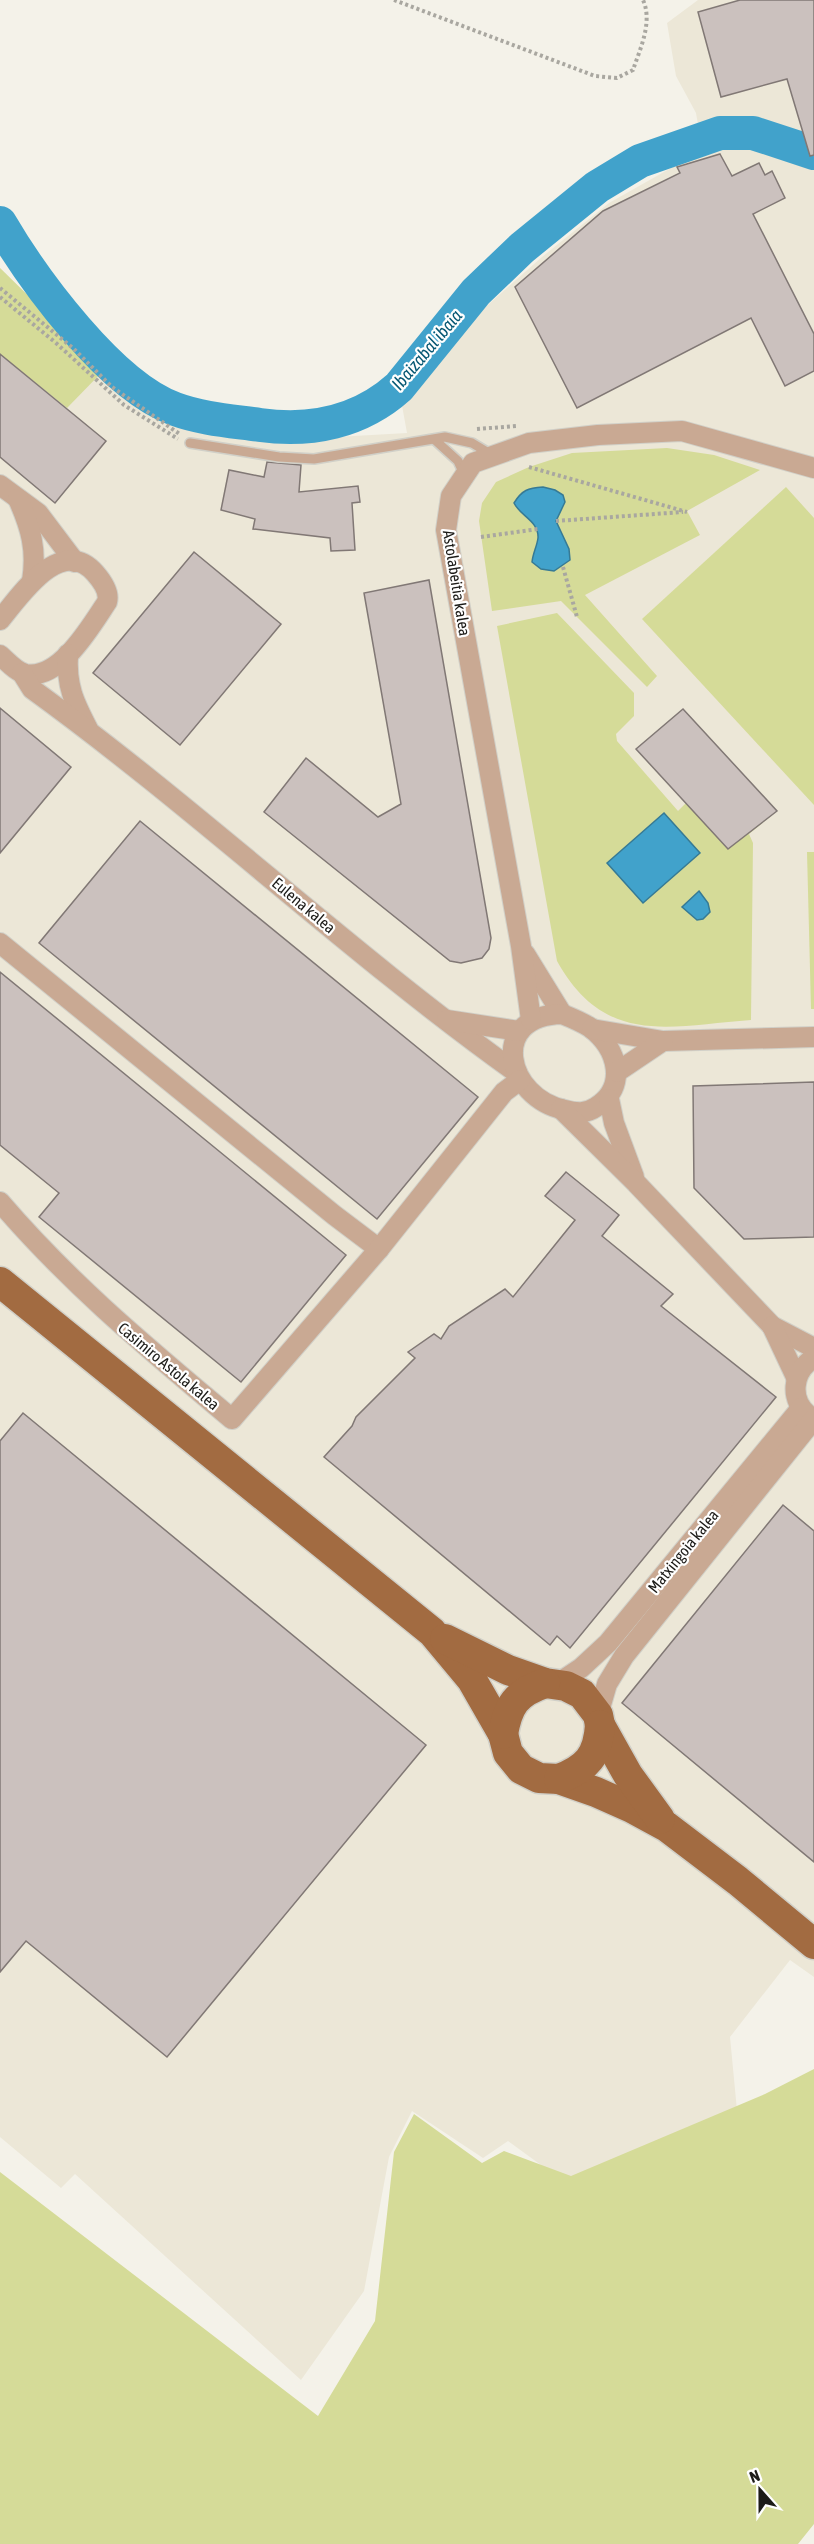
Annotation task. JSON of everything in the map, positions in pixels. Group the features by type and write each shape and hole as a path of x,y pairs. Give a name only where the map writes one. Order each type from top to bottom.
{"main road":[{"path":"0,1282 432,1632 479,1657 551,1684 566,1686 582,1694 628,1774 667,1827"},
{"path":"432,1632 472,1680 503,1734 508,1753 521,1769 538,1778 559,1779 623,1804 667,1827 738,1881 814,1944"},
{"path":"503,1734 507,1715 517,1698 531,1688 551,1684"},
{"path":"559,1779 578,1772 592,1758 599,1737 599,1720"}],"street":[{"name":"Astolabeitia kalea","path":"525,1026 521,946 446,530 451,496 473,463 529,443 598,435 682,431 814,468"},
{"path":"0,485 38,513 75,562"},
{"path":"18,499 34,543 35,559 32,581"},
{"path":"0,620 32,581 54,565 75,562 87,565 96,574 107,592 108,598 68,654 47,671 36,675 9,666"},
{"path":"68,654 67,675 72,698 89,732"},
{"name":"Eulena kalea","path":"9,666 32,689 166,791 442,1019 519,1076"},
{"path":"0,943 379,1249"},
{"name":"Astolabeitia kalea","path":"521,946 562,1014"},
{"path":"592,1029 605,1042 617,1072 616,1085 609,1099 592,1110 578,1113 546,1104 534,1096 519,1076 512,1057 514,1043 525,1026 545,1015 562,1014 592,1029 663,1041 814,1037"},
{"path":"442,1019 525,1026"},
{"path":"617,1072 663,1041"},
{"name":"Casimiro Astola kalea","path":"0,1202 36,1245 106,1312 232,1419 379,1249 519,1076"},
{"name":"Casimiro Astola kalea","path":"490,1111 510,1101 534,1096"},
{"path":"609,1099 614,1123 636,1183"},
{"path":"561,1109 636,1183 772,1326 796,1377"},
{"path":"772,1326 814,1348"},
{"path":"810,1415 794,1388 801,1368 814,1358"},
{"name":"Matxingoia kalea","path":"551,1684 581,1668 608,1643 810,1415"},
{"name":"Matxingoia kalea","path":"599,1720 607,1684 624,1656 810,1415"}],"lane":[{"path":"190,439 279,457 314,459 445,437 472,443 493,456"},
{"path":"435,440 458,461 465,476"}],"path":[{"path":"394,0 595,76 617,78 633,70 645,33 647,9 643,0"},
{"path":"0,288 74,350 112,387 179,434 190,439"},
{"path":"0,297 56,343 124,405 175,438 190,439"},
{"path":"472,430 495,427"},
{"path":"530,467 687,512 556,521"},
{"path":"481,537 538,529"},
{"path":"563,567 577,617"}],"shaded area":[{"path":"698,0 814,0 814,1977 790,1960 730,2037 738,2121 626,2227 508,2141 483,2158 412,2111 389,2157 364,2291 301,2380 75,2174 61,2188 0,2137 0,268 133,399 178,422 223,430 336,437 407,433 401,400 440,351 472,319 542,257 609,203 703,153 696,113 676,76 667,23"}],"green space":[{"path":"0,268 104,370 67,408 0,354"},
{"path":"667,448 714,455 760,470 687,511 700,535 585,595 657,676 647,687 561,601 492,611 479,521 482,503 496,482 529,467 572,453"},
{"path":"786,487 814,518 814,805 642,619"},
{"path":"557,613 634,693 634,716 616,734 617,741 678,811 686,803 636,749 683,709 777,811 749,834 753,843 751,1020 666,1027 641,1025 618,1019 596,1007 576,988 557,961 497,626"},
{"path":"807,852 814,852 814,1009 811,1009"},
{"path":"814,2069 814,2524 798,2544 0,2544 0,2172 318,2416 375,2321 394,2152 414,2114 482,2163 504,2151 571,2176 765,2094"}],"water":[{"path":"543,487 563,495 565,502 556,521 569,549 570,560 554,571 541,569 532,562 538,532 514,503 526,490"},
{"path":"664,813 700,853 643,903 607,863"},
{"path":"699,891 708,903 710,912 703,919 697,920 682,907"}],"building":[{"path":"740,0 814,0 814,155 810,156 787,79 721,97 698,12"},
{"path":"720,154 732,176 759,163 765,175 772,171 785,198 753,214 814,334 814,371 785,386 751,318 577,408 515,287 603,211 680,173 677,167"},
{"path":"0,354 106,441 55,503 0,457"},
{"path":"267,462 301,465 299,492 358,486 360,502 352,503 355,550 331,551 330,538 253,529 255,519 221,510 229,470 264,477"},
{"path":"194,552 281,624 180,745 93,673"},
{"path":"429,580 491,938 489,949 482,958 461,963 450,961 264,812 306,758 378,817 401,804 364,593"},
{"path":"0,708 71,767 0,853"},
{"path":"683,709 777,811 728,849 636,749"},
{"path":"140,821 478,1097 377,1219 39,943"},
{"path":"0,972 346,1255 241,1382 39,1217 59,1193 0,1145"},
{"path":"814,1082 814,1237 744,1239 694,1188 693,1086"},
{"path":"566,1172 619,1215 602,1236 673,1294 661,1306 776,1397 570,1648 557,1636 550,1645 324,1457 352,1426 356,1417 415,1358 408,1352 434,1334 441,1339 449,1326 505,1289 513,1297 575,1220 545,1196"},
{"path":"23,1413 426,1745 167,2057 26,1941 0,1972 0,1441"},
{"path":"783,1505 814,1531 814,1862 622,1703"}],"waterway":[{"name":"Ibaizabal ibaia","path":"0,223 53,301 76,329 125,378 150,397 175,409 206,417 260,425 298,427 334,422 368,409 384,399 399,387 476,292 522,248 597,187 640,161 720,133 753,133 814,153"}]}
